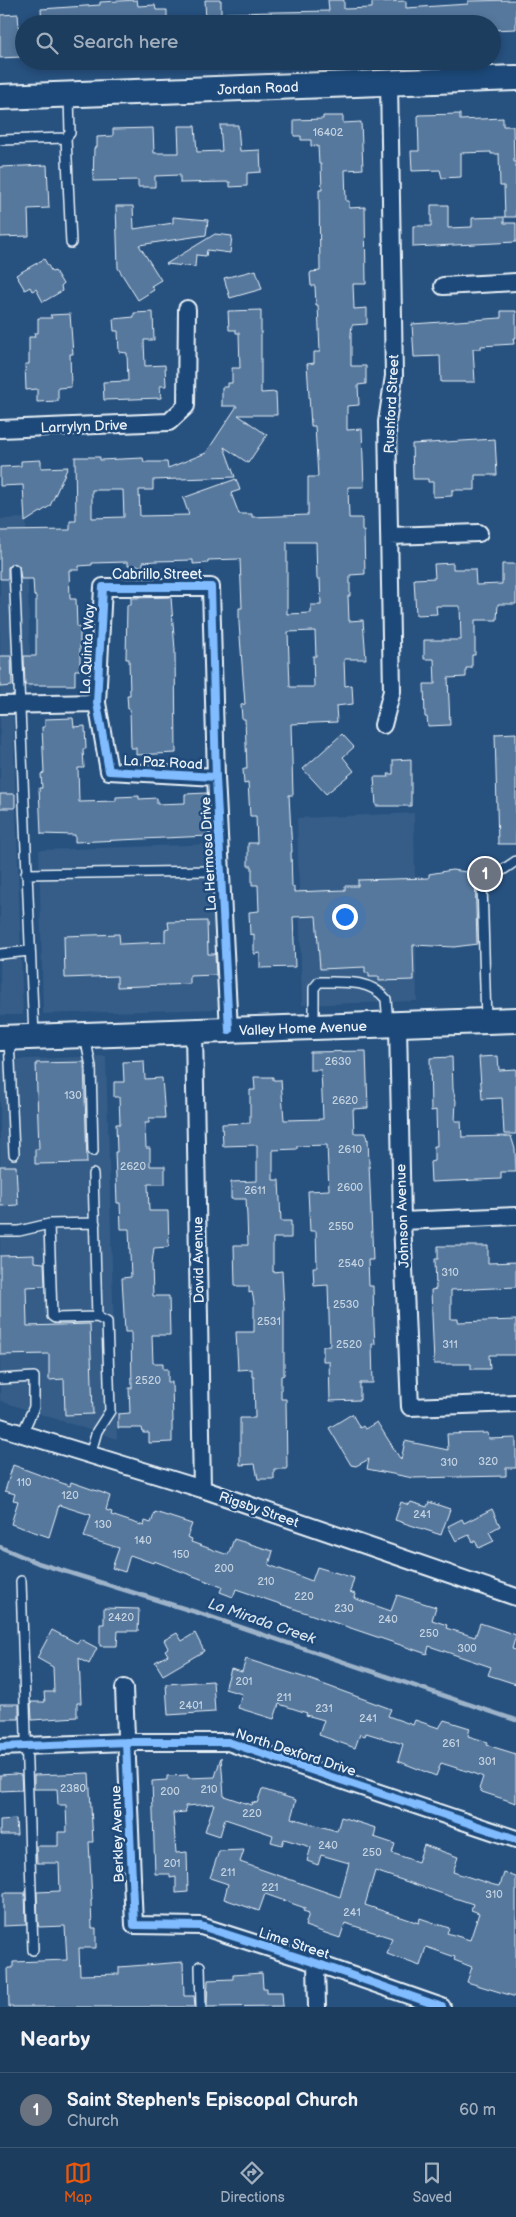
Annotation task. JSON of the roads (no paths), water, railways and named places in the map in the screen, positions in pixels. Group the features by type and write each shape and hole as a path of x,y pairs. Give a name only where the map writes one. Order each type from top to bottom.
{"street":[{"name":"Jordan Road","path":"0,97 69,96 516,78"},
{"name":"Rushford Street","path":"383,725 392,691 387,422 394,376 388,82"},
{"path":"444,286 516,282"},
{"name":"Larrylyn Drive","path":"0,429 169,422 186,406 187,309"},
{"path":"390,536 479,533"},
{"name":"Cabrillo Street","path":"103,587 211,587"},
{"name":"La Quinta Way","path":"103,587 97,703 109,771"},
{"name":"La Hermosa Drive","path":"211,587 216,777 229,1030"},
{"path":"0,705 97,703"},
{"name":"La Paz Road","path":"109,771 216,777"},
{"name":"Valley Home Avenue","path":"5,1038 516,1020"},
{"name":"Johnson Avenue","path":"393,1025 410,1408 516,1403"},
{"name":"David Avenue","path":"194,1031 202,1489"},
{"path":"402,1221 516,1216"},
{"name":"Rigsby Street","path":"0,1427 202,1489 516,1596"},
{"name":"Berkley Avenue","path":"124,1688 134,1925"},
{"name":"North Dexford Drive","path":"0,1747 126,1742 228,1742 516,1838"},
{"name":"Lime Street","path":"134,1925 201,1926 316,1963 442,2007"},
{"path":"316,1963 317,2007"}],"lane":[{"path":"69,96 70,133 66,138 71,243"},
{"path":"0,140 66,138"},
{"path":"14,569 34,1037"},
{"path":"486,1021 482,884 516,862"},
{"path":"26,874 210,871"},
{"path":"0,954 30,951"},
{"path":"314,1028 314,988 319,982 354,982 382,995 386,999 393,1025"},
{"path":"85,1036 91,1067 93,1151"},
{"path":"5,1038 14,1154"},
{"path":"93,1174 97,1317"},
{"path":"0,1231 19,1230 49,1224 95,1222"},
{"path":"49,1224 52,1316 55,1318 97,1317 107,1322 110,1411 97,1431 90,1455"},
{"path":"0,1379 34,1377 34,1407 22,1434"},
{"path":"21,1581 33,1950"},
{"path":"200,1966 201,2007"}],"waterway":[{"name":"La Mirada Creek","path":"0,1547 38,1563 202,1614 516,1720"}],"place":[{"name":"Saint Stephen's Episcopal Church","path":"485,874"}]}
